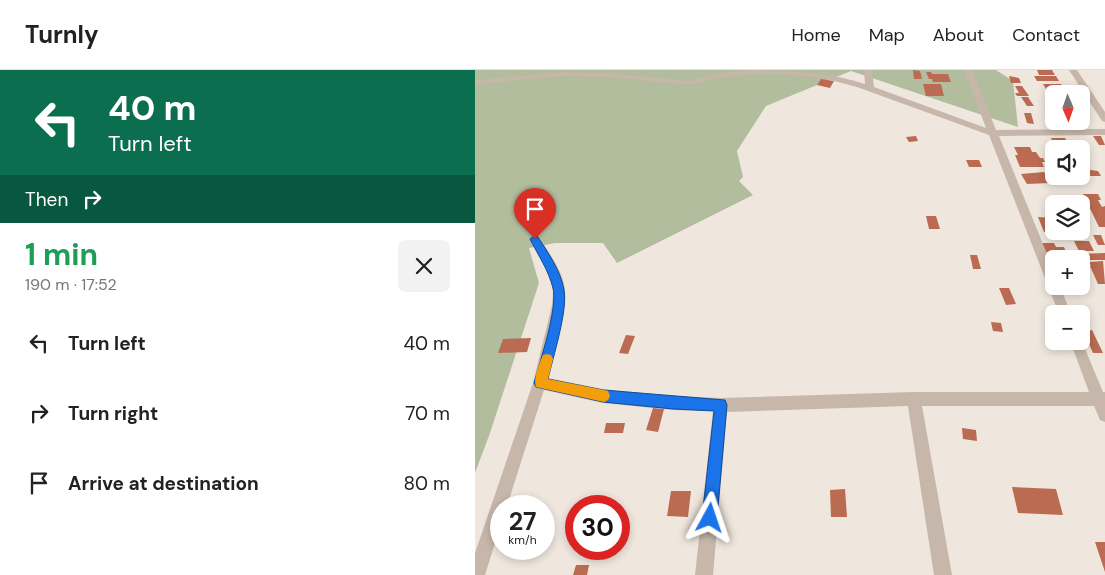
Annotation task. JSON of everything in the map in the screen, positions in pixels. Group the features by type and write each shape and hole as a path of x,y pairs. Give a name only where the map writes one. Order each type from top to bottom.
{"street":[{"path":"488,81 499,70"},
{"path":"868,70 870,88"},
{"path":"968,70 1045,263"},
{"path":"1073,70 1105,119"},
{"path":"475,82 595,72 634,74 690,83 715,76 751,72 781,72 823,76 870,88 993,132 1105,132"},
{"path":"476,575 541,383 559,305 559,290 551,269 535,239"},
{"path":"1080,350 1102,399 1105,415"},
{"path":"541,383 603,396 673,403 721,405 914,399 1102,399"},
{"path":"914,399 943,575"},
{"path":"704,575 721,405"}],"green space":[{"path":"475,70 996,70 1013,81 1018,127 851,71 766,106 737,151 743,177 739,181 753,195 617,263 603,243 555,243 529,248 539,283 475,473"}],"building":[{"path":"913,70 920,71 922,79 914,79"},
{"path":"1037,70 1052,70 1055,75 1039,75"},
{"path":"926,72 948,74 951,82 933,82 932,79 929,79"},
{"path":"1009,76 1019,78 1021,83 1011,83"},
{"path":"1034,76 1056,76 1059,81 1037,81"},
{"path":"821,79 834,81 830,88 817,85"},
{"path":"923,84 941,84 944,96 926,96"},
{"path":"1043,84 1062,85 1045,85 1045,87"},
{"path":"1015,86 1022,86 1029,96 1017,96 1015,93 1019,93"},
{"path":"1021,97 1028,97 1034,106 1027,106"},
{"path":"1024,113 1031,113 1034,124 1027,123"},
{"path":"916,136 918,141 909,142 906,137"},
{"path":"1093,136 1101,136 1105,145 1099,145"},
{"path":"1051,138 1065,138 1066,140 1052,140"},
{"path":"1014,147 1030,147 1032,152 1036,152 1040,158 1043,158 1045,162 1042,162 1044,167 1020,167 1015,155 1018,155"},
{"path":"966,160 979,160 982,167 969,167"},
{"path":"1090,170 1098,171 1101,176 1090,176"},
{"path":"1044,172 1045,183 1027,184 1021,174"},
{"path":"1098,194 1101,200 1098,200 1102,207 1105,206 1105,227 1099,227 1090,208 1090,195 1083,195"},
{"path":"926,216 936,216 940,229 929,229"},
{"path":"1038,217 1045,217 1044,232"},
{"path":"1093,235 1101,235 1105,245 1098,245"},
{"path":"1074,241 1089,241 1094,251 1090,250 1078,250"},
{"path":"1041,243 1054,243 1056,247 1064,247 1065,250 1045,250 1045,252"},
{"path":"1105,253 1105,260 1090,260 1090,254"},
{"path":"970,255 977,255 981,269 973,269"},
{"path":"1103,261 1105,284 1098,284 1090,262"},
{"path":"999,288 1009,288 1016,304 1006,305"},
{"path":"991,322 1001,323 1003,332 993,331"},
{"path":"1090,330 1092,330 1103,353 1093,353 1090,346"},
{"path":"626,335 635,336 628,354 619,353"},
{"path":"531,338 527,352 498,353 503,339"},
{"path":"653,408 664,409 658,432 646,430"},
{"path":"606,423 625,423 623,433 604,433"},
{"path":"962,428 976,430 977,441 963,439"},
{"path":"1012,487 1056,489 1063,515 1018,513"},
{"path":"845,489 847,517 831,517 830,490"},
{"path":"671,491 691,491 688,517 667,516"},
{"path":"1095,542 1105,542 1105,572"},
{"path":"576,565 589,565 587,575 573,575"}],"slow traffic":[{"path":"547,359 541,383 604,396"}],"route":[{"path":"535,239 544,254 559,290 559,305 541,383 603,396 673,403 721,405 710,518"}]}
